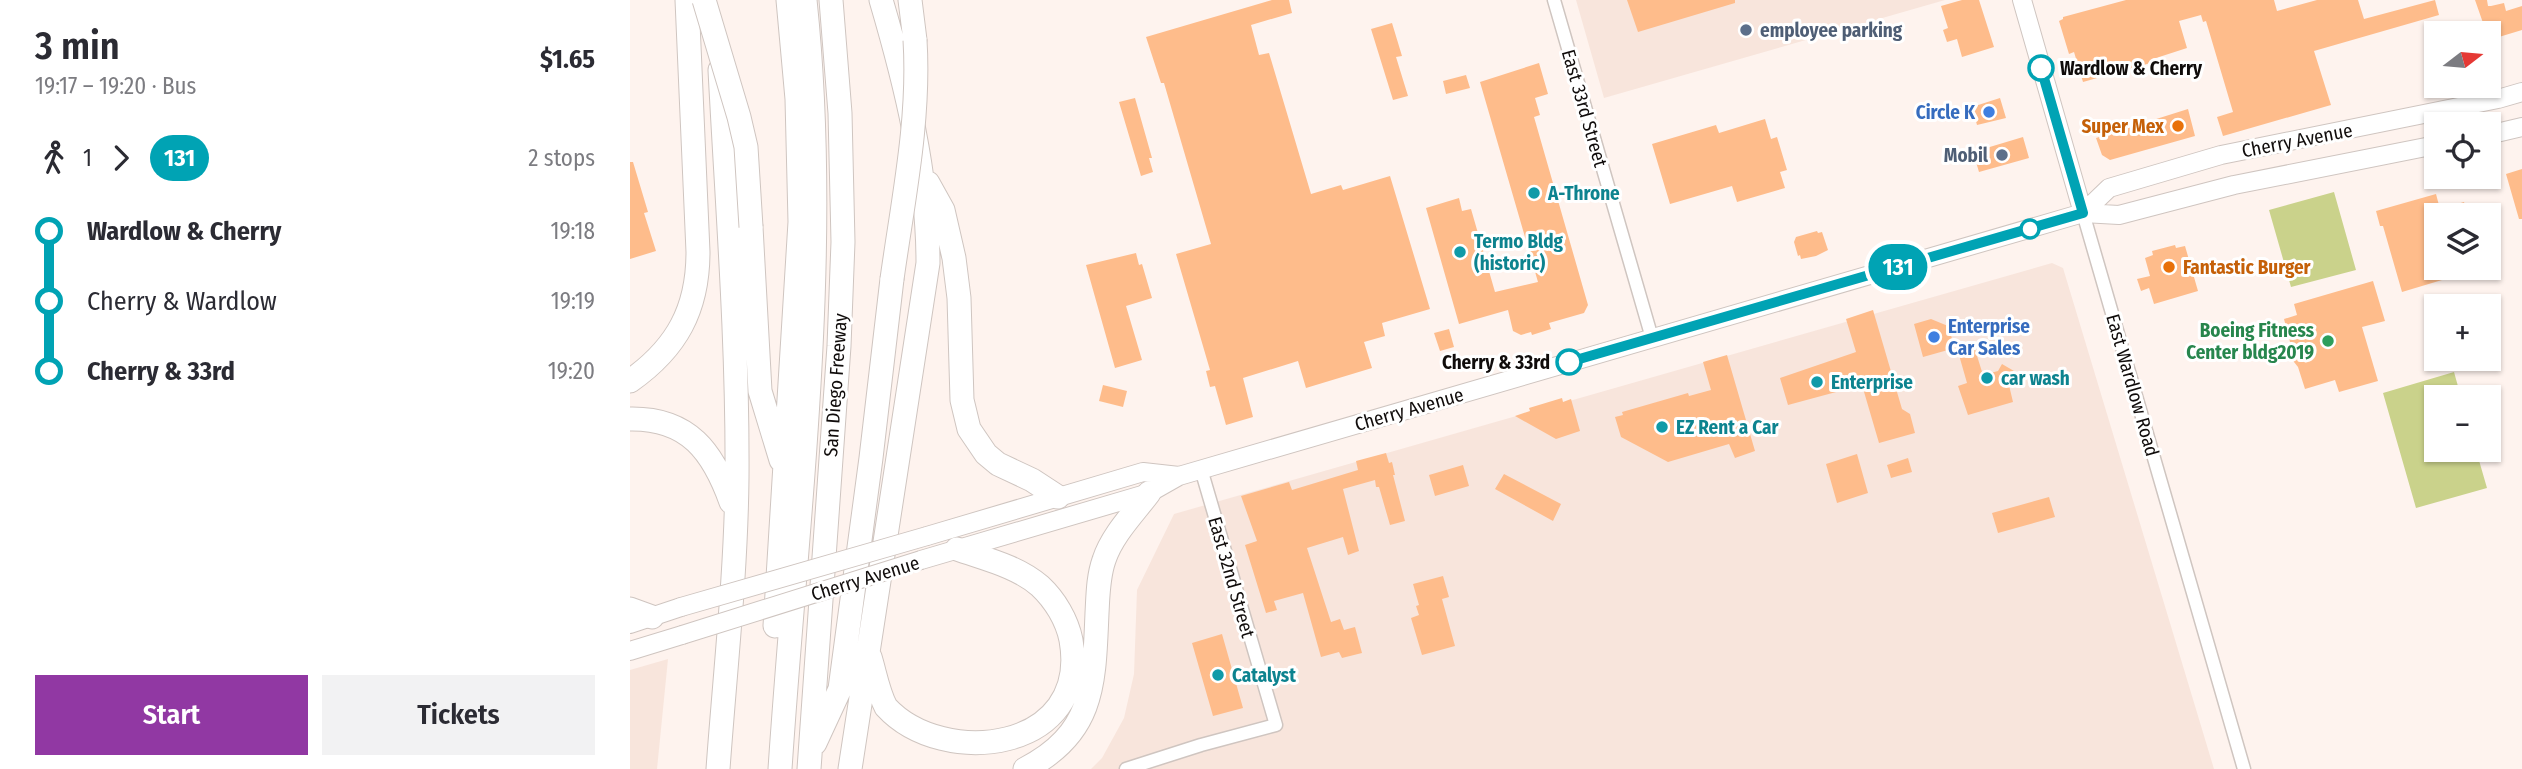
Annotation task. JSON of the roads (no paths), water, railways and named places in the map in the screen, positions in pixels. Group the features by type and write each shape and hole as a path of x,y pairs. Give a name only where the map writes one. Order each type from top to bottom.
{"highway":[{"path":"630,381 672,342 684,324 697,284 698,252 687,0"},
{"path":"704,0 740,117 746,147 760,391 785,477"},
{"path":"717,0 736,409 736,515 718,769"},
{"path":"765,769 800,222 797,99 788,0"},
{"path":"780,769 817,202 805,0"},
{"name":"San Diego Freeway","path":"809,762 839,346 843,242 840,113 831,0"},
{"path":"850,769 867,647 925,294 928,234 921,171 902,79 881,0"},
{"path":"809,762 840,689 871,458 915,111 917,73 910,0"},
{"path":"921,171 943,210 954,258 959,298 962,400 970,429 986,454 998,464 1032,480 1058,497"},
{"path":"630,419 660,422 676,428 699,444 721,475 736,515"},
{"path":"1026,769 1055,751 1086,708 1093,682 1098,588 1104,559 1109,547 1149,493"},
{"path":"867,647 884,704 891,715 911,737 936,752 963,759 994,757 1021,748 1045,730 1061,707 1071,679 1073,650 1066,622 1051,597 1030,578 957,549"},
{"path":"630,609 641,621"},
{"path":"790,769 793,709 815,673"}],"main road":[{"name":"East Wardlow Road","path":"2022,0 2083,213"},
{"name":"Cherry Avenue","path":"2083,213 2109,188 2221,155 2522,92"},
{"path":"2501,132 2522,127"},
{"name":"Cherry Avenue","path":"630,651 957,549 1149,493 1179,476 1201,469 2083,213 2119,215 2234,185 2424,147"},
{"name":"Cherry Avenue","path":"641,621 1143,472 1179,476"}],"street":[{"name":"East 33rd Street","path":"1554,0 1652,338"},
{"name":"East Wardlow Road","path":"2083,213 2244,769"},
{"name":"East 32nd Street","path":"1126,769 1276,725 1201,469"}],"place":[{"name":"employee parking","path":"1746,30"},
{"name":"Wardlow & Cherry","path":"2041,68"},
{"name":"Circle K","path":"1989,112"},
{"name":"Super Mex","path":"2178,126"},
{"name":"Mobil","path":"2002,155"},
{"name":"A-Throne","path":"1534,193"},
{"name":"Termo Bldg (historic)","path":"1460,252"},
{"name":"Fantastic Burger","path":"2169,267"},
{"name":"Enterprise Car Sales","path":"1934,337"},
{"name":"Boeing Fitness Center bldg2019","path":"2328,341"},
{"name":"Cherry & 33rd","path":"1569,362"},
{"name":"car wash","path":"1987,378"},
{"name":"Enterprise","path":"1817,382"},
{"name":"EZ Rent a Car","path":"1662,427"},
{"name":"Catalyst","path":"1218,675"}]}
